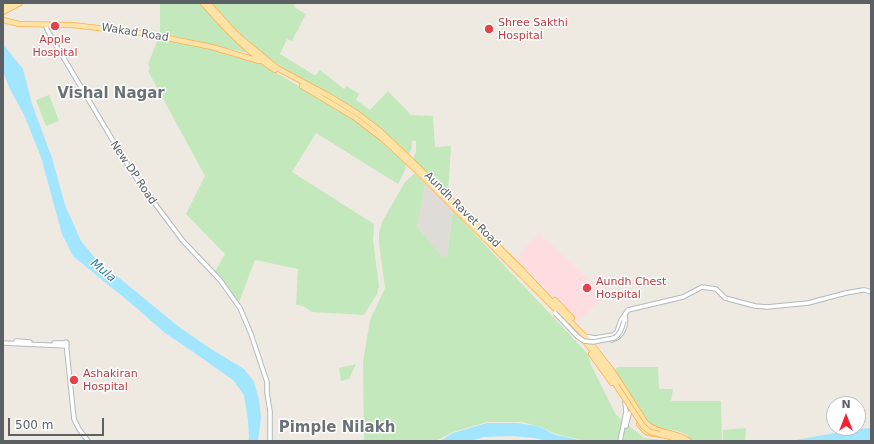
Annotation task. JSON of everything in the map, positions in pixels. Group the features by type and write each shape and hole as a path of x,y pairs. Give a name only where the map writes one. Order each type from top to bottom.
{"main road":[{"path":"4,19 4,10 12,3"},
{"path":"4,10 20,3"},
{"name":"Aundh Ravet Road","path":"206,4 234,38 252,55 344,111 376,134 416,170 610,366 646,423 652,428 678,435 689,441"},
{"name":"Aundh Ravet Road","path":"206,4 233,31 276,68 310,85 346,107 379,130 519,267 525,269 567,312 587,338 592,348 608,370 615,384"},
{"name":"Wakad Road","path":"4,19 21,23 80,26 148,34 212,47 265,64"},
{"name":"Wakad Road","path":"44,24 67,23 135,30 213,46"},
{"name":"New DP Road","path":"44,24 124,159 162,215 182,242 218,281 240,309 266,383 270,411 270,441"},
{"path":"213,46 252,55"},
{"path":"213,46 252,55"},
{"path":"278,67 310,85"},
{"path":"587,338 615,334 621,320 628,310 683,297 701,288 716,289 725,298 755,306 767,307 808,303 863,290 871,292"},
{"path":"548,303 578,337 587,342 614,338 617,336 624,321 625,315"},
{"path":"599,339 616,335 625,315"},
{"path":"625,315 626,321 621,335 614,340 594,344 592,348 595,360 615,384 630,411 645,432 667,436"},
{"path":"3,342 67,345 74,419 87,441"},
{"path":"597,359 643,426 650,432 684,441"},
{"path":"621,441 630,411 625,390"},
{"path":"630,411 641,417"}],"shaded area":[{"path":"425,184 453,211 447,256 442,258 417,227"},
{"path":"539,233 606,295 578,322 516,258"}],"green space":[{"path":"160,3 201,3 234,40 248,53 160,33"},
{"path":"212,3 295,3 294,7 306,14 292,41 287,39 280,54 314,75 316,75 320,70 344,89 347,86 359,94 356,100 370,110 388,91 411,115 433,116 435,147 451,146 448,194 413,159 416,152 416,141 412,141 412,147 409,154 381,129 348,105 273,62 241,35"},
{"path":"159,37 215,49 258,62 346,114 373,134 405,164 406,168 398,184 316,133 292,172 374,224 373,240 379,286 377,294 364,315 312,312 303,306 296,305 298,269 255,260 239,302 214,273 225,254 186,214 205,176 148,71 150,69 148,64"},
{"path":"49,95 59,121 46,126 36,100"},
{"path":"415,173 425,184 417,227 442,257 447,256 453,211 588,354 591,365 616,415 644,438 672,441 586,441 556,434 541,427 522,422 487,422 453,432 435,441 364,441 363,362 370,320 385,288 379,233 382,222 405,182"},
{"path":"356,364 349,379 341,381 339,368"},
{"path":"617,367 658,367 659,389 673,389 671,401 721,401 722,441 692,441 684,433 659,428 648,424 615,370"},
{"path":"746,428 745,441 723,441 723,430"}],"water":[{"name":"Mula","path":"3,44 23,69 32,104 52,158 65,205 81,241 95,258 179,327 244,369 254,382 259,400 261,418 258,441 246,441 249,439 244,395 233,380 165,333 73,256 62,234 41,157 25,117 9,87 3,71"},
{"path":"487,423 517,423 538,426 556,435 584,441 546,441 535,438 511,436 484,437 470,441 440,441 453,433"},
{"path":"866,428 871,428 871,441 791,441 826,435 826,436 866,436"}],"place":[{"name":"Apple Hospital","path":"55,26"},
{"name":"Shree Sakthi Hospital","path":"489,29"},
{"name":"Aundh Chest Hospital","path":"587,288"},
{"name":"Ashakiran Hospital","path":"74,380"}],"district":[{"name":"Vishal Nagar","path":"111,94"},
{"name":"Pimple Nilakh","path":"337,428"}]}
